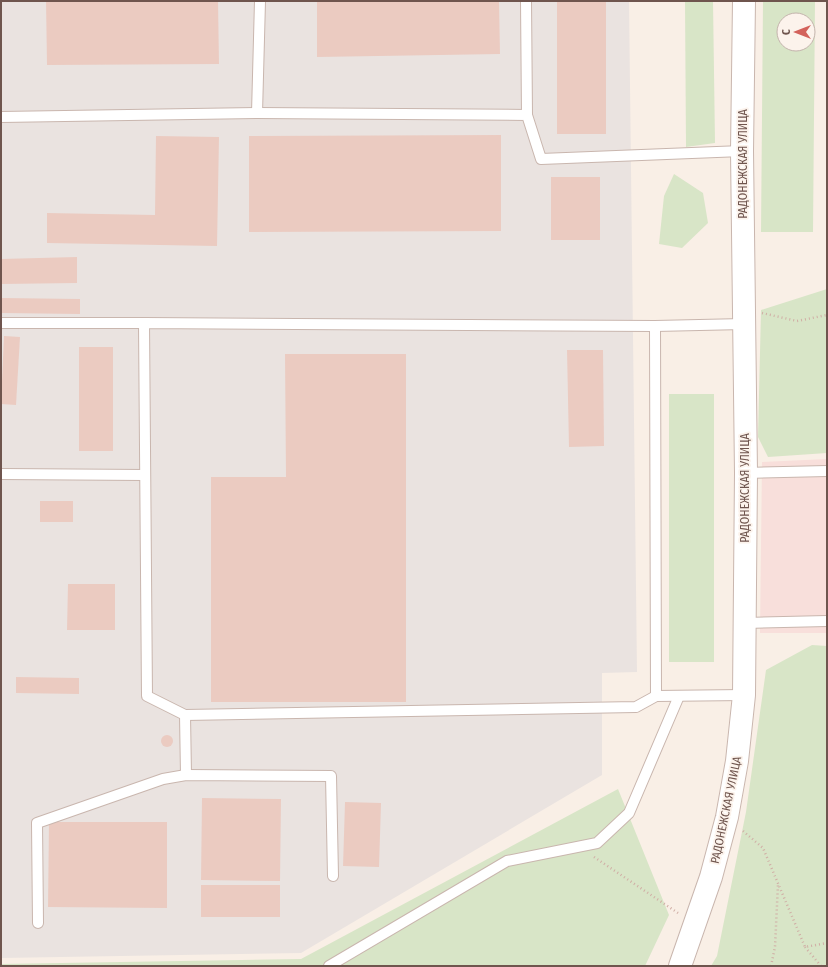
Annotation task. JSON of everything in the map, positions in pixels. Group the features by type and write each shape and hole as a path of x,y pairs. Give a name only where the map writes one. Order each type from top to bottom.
{"street":[{"name":"РАДОНЕЖСКАЯ УЛИЦА","path":"680,966 696,924 711,877 727,817 737,761 744,695 746,623 746,473 742,151 744,1"}],"lane":[{"path":"257,113 260,1"},
{"path":"526,1 527,115 541,159 742,151"},
{"path":"1,117 257,113 527,115"},
{"path":"1,324 144,323 655,326 744,316"},
{"path":"144,323 147,696 185,715 636,707 656,696 744,695"},
{"path":"655,326 656,696"},
{"path":"746,473 827,471"},
{"path":"1,474 145,475"},
{"path":"746,623 827,621"},
{"path":"329,966 507,861 597,843 629,813 679,696"},
{"path":"185,715 186,775"},
{"path":"38,923 37,822 163,779 186,775 331,776 333,876"}],"path":[{"path":"744,316 797,321 827,315"},
{"path":"727,817 764,848 805,946 821,966"},
{"path":"578,847 696,924"},
{"path":"771,966 775,947 778,881"},
{"path":"805,946 827,943"}],"shaded area":[{"path":"1,1 629,1 637,672 602,673 602,775 301,953 1,958"},
{"path":"827,459 827,633 760,633 762,462"}],"green space":[{"path":"685,1 713,1 715,143 686,147"},
{"path":"763,1 815,1 815,12 776,12 776,52 815,52 813,232 761,232"},
{"path":"674,174 703,193 708,223 682,248 659,244 664,196"},
{"path":"827,289 827,453 768,457 758,437 761,310"},
{"path":"669,394 714,394 714,662 669,662"},
{"path":"812,645 827,646 827,966 711,966 717,956 746,812 766,670"},
{"path":"618,789 669,915 645,966 1,966 1,964 301,959"}],"building":[{"path":"46,1 218,1 219,64 47,65"},
{"path":"317,1 499,1 500,54 317,57"},
{"path":"557,1 606,1 606,134 557,134"},
{"path":"501,135 501,231 249,232 249,136"},
{"path":"156,136 219,137 217,246 47,243 47,213 155,215"},
{"path":"551,177 600,177 600,240 551,240"},
{"path":"77,257 77,283 1,284 1,259"},
{"path":"1,298 80,299 80,314 1,313"},
{"path":"4,336 20,337 16,405 1,404"},
{"path":"79,347 113,347 113,451 79,451"},
{"path":"567,350 603,350 604,446 569,447"},
{"path":"285,354 406,354 406,702 211,702 211,477 286,477"},
{"path":"40,501 73,501 73,522 40,522"},
{"path":"68,584 115,584 115,630 67,630"},
{"path":"16,677 79,678 79,694 16,693"},
{"path":"165,735 169,735 173,741 169,747 165,747 161,743 161,739"},
{"path":"202,798 281,799 280,881 201,880"},
{"path":"345,802 381,803 379,867 343,866"},
{"path":"49,822 167,822 167,908 48,907"},
{"path":"201,885 280,885 280,917 201,917"}]}
